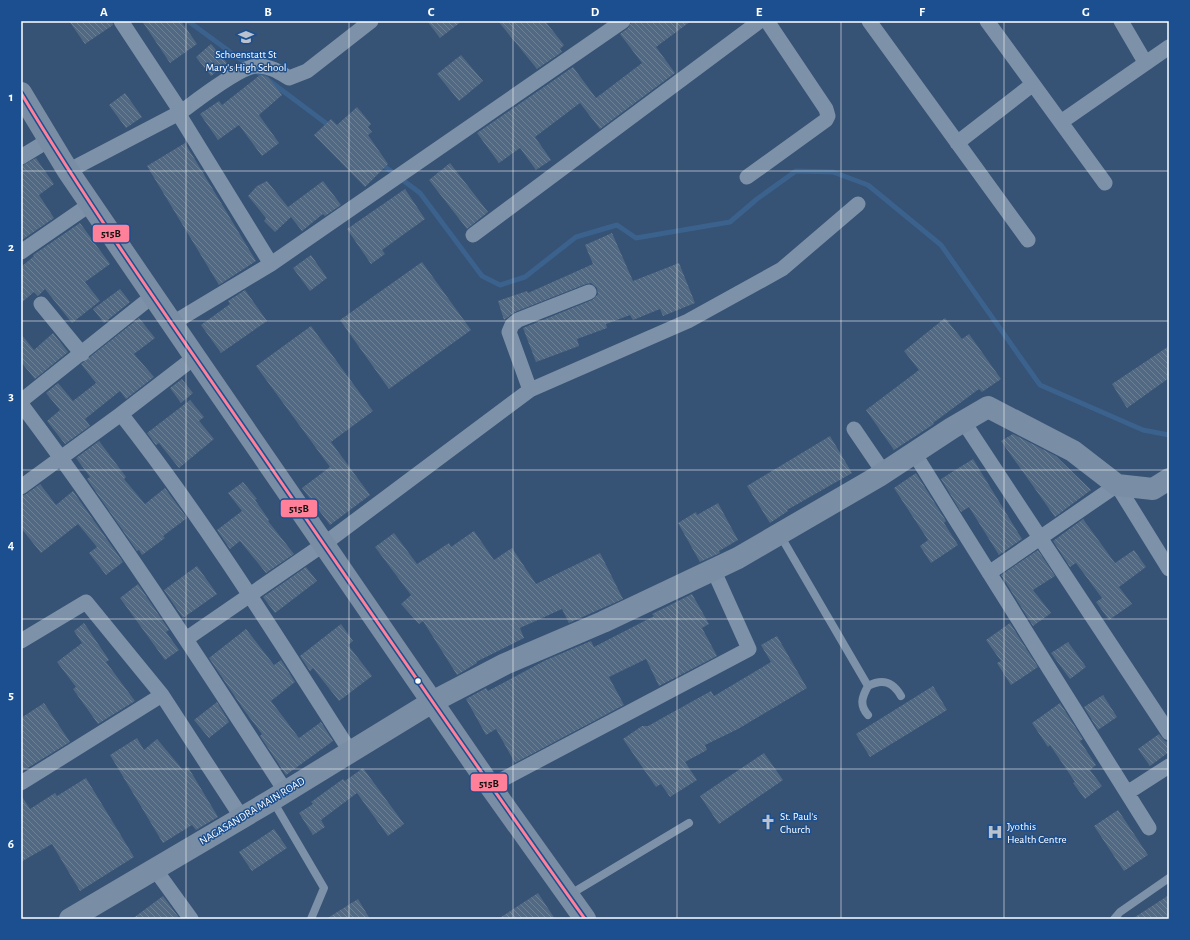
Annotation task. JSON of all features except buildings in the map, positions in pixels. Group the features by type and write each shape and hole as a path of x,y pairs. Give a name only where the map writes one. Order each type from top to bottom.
{"street":[{"path":"121,21 180,112 271,264"},
{"path":"68,170 180,112 229,78 256,65 274,68 289,78 307,71 371,21"},
{"path":"173,323 271,264 623,21"},
{"path":"474,235 760,21"},
{"path":"747,177 826,120 828,116 826,109 767,21"},
{"path":"869,21 1028,240"},
{"path":"987,21 1104,183"},
{"path":"1121,21 1145,62"},
{"path":"1060,122 1169,46"},
{"path":"957,143 1033,84"},
{"path":"21,93 68,170 92,203 195,357 490,786 585,919"},
{"path":"21,157 49,140"},
{"path":"21,252 92,203"},
{"path":"186,639 324,544 530,390 688,321 782,269 858,204"},
{"path":"530,390 509,332 512,325 518,320 589,292"},
{"path":"154,295 21,402 62,458 186,639 279,796"},
{"path":"41,304 82,354"},
{"path":"21,487 122,414 195,357"},
{"name":"NAGASANDRA MAIN ROAD","path":"70,919 154,868 279,796 432,702 505,664 603,622 713,570 779,534 884,473 963,421 988,407 1073,451 1117,485"},
{"path":"122,414 162,466 250,595 350,751"},
{"path":"963,421 1169,733"},
{"path":"854,429 884,473"},
{"path":"914,453 1149,828"},
{"path":"989,573 1117,485 1153,488 1169,479"},
{"path":"1117,485 1169,569"},
{"path":"490,786 749,649 713,570"},
{"path":"21,641 86,602 162,695 242,818"},
{"path":"21,783 162,695"},
{"path":"1127,793 1169,766"},
{"path":"154,868 191,919"}],"lane":[{"path":"779,534 868,686"},
{"path":"868,715 862,704 863,696 868,686 877,681 886,682 897,688 901,696"},
{"path":"279,796 324,888 311,919"},
{"path":"568,896 688,823"},
{"path":"1114,919 1120,912 1169,878"}],"waterway":[{"path":"188,21 248,65"},
{"path":"255,70 331,127"},
{"path":"380,163 420,193 482,276 500,285 525,277 576,237 617,225 636,238 730,222 757,199 796,171 833,172 868,185 941,245 1040,385 1143,430 1169,435"}],"transit line":[{"name":"515B","path":"21,93 108,230 422,687 585,919"}],"place":[{"name":"Schoenstatt St Mary's High School","path":"246,37"},
{"name":"St. Paul's Church","path":"768,822"},
{"name":"Jyothis Health Centre","path":"995,832"}]}
